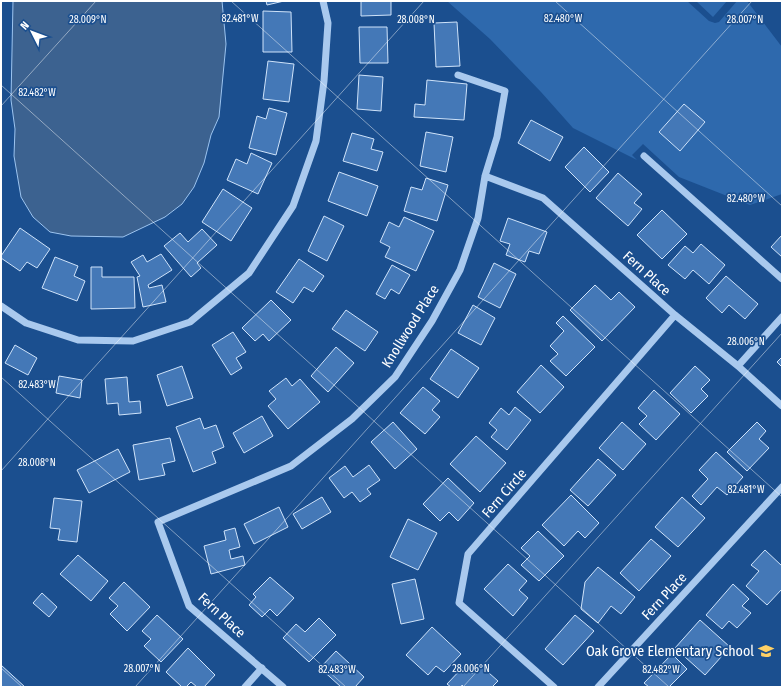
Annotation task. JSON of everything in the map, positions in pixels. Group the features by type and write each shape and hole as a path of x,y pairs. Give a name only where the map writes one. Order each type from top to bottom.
{"street":[{"path":"1,306 26,323 78,340 133,341 190,322 249,273 294,206 316,140 324,81 328,23 322,1"},
{"name":"Knollwood Place","path":"158,522 291,466 352,419 395,377 432,321 460,270 478,218 485,176 497,138 505,90 458,75"},
{"path":"644,156 782,279"},
{"name":"Fern Place","path":"485,176 543,198 675,315 738,366 782,406"},
{"name":"Fern Circle","path":"554,687 459,602 468,554 675,315"},
{"path":"738,366 782,317"},
{"name":"Fern Place","path":"598,687 782,487"},
{"name":"Fern Place","path":"158,522 189,606 283,687"},
{"path":"245,687 262,668"}],"shaded area":[{"path":"13,1 222,1 226,44 219,117 211,135 204,163 194,187 182,204 165,217 123,237 71,236 50,232 33,217 21,197 14,156 15,129 11,100"},
{"path":"447,1 687,1 709,21 715,23 719,22 737,1 747,1 782,47 782,194 750,205 679,177 643,144 632,155 637,160 573,128 490,39"},
{"path":"696,1 727,1 713,17"}],"building":[{"path":"266,1 284,1 267,5"},
{"path":"361,1 391,1 391,15 361,16"},
{"path":"263,11 291,12 292,52 263,52"},
{"path":"457,22 460,66 436,67 434,23"},
{"path":"359,27 387,27 388,63 360,63"},
{"path":"268,61 294,64 289,102 263,99"},
{"path":"359,75 383,77 381,111 357,109"},
{"path":"427,80 467,84 464,120 414,117 415,104 425,105"},
{"path":"684,104 705,122 680,151 659,132"},
{"path":"269,108 287,113 276,155 249,148 257,116 266,119"},
{"path":"531,120 563,137 550,161 518,143"},
{"path":"426,132 453,137 446,172 420,166"},
{"path":"352,133 374,139 371,149 383,152 377,171 343,161"},
{"path":"584,147 609,172 590,192 565,167"},
{"path":"251,153 272,163 258,194 227,180 236,159 247,164"},
{"path":"339,172 378,186 367,216 328,201"},
{"path":"618,173 642,194 634,203 642,209 628,226 596,198"},
{"path":"426,178 448,185 437,221 404,211 411,187 422,190"},
{"path":"223,189 252,208 231,241 202,222"},
{"path":"662,210 687,234 662,259 637,235"},
{"path":"324,216 344,226 327,261 308,251"},
{"path":"404,217 434,231 416,271 385,257 390,247 380,242 389,222 399,227"},
{"path":"508,218 547,232 539,254 529,251 525,262 506,255 510,244 500,241"},
{"path":"20,228 50,249 37,268 27,262 20,271 1,258"},
{"path":"202,229 217,245 197,263 201,268 191,277 164,246 180,233 188,242"},
{"path":"782,235 782,257 771,247"},
{"path":"701,244 725,265 709,284 693,270 685,279 668,265 685,246 693,253"},
{"path":"161,254 172,270 148,285 149,288 162,285 166,302 143,307 137,277 140,276 131,262 143,255 147,262"},
{"path":"55,257 78,266 74,276 85,281 77,301 42,288"},
{"path":"299,259 324,276 313,292 304,287 293,303 276,292"},
{"path":"494,263 516,274 500,308 478,297"},
{"path":"392,265 410,275 399,294 391,289 385,299 376,294"},
{"path":"91,267 102,267 102,277 134,277 135,308 91,309"},
{"path":"726,276 758,304 745,319 729,305 722,313 706,298"},
{"path":"595,285 611,300 619,292 635,307 602,341 570,310"},
{"path":"271,300 291,320 269,341 263,334 255,341 242,328"},
{"path":"473,305 495,318 481,345 458,333"},
{"path":"346,310 378,332 365,351 332,329"},
{"path":"563,316 595,347 566,376 550,361 558,354 550,346 564,331 556,323"},
{"path":"233,332 246,352 236,358 242,368 231,375 212,345"},
{"path":"15,345 37,358 28,375 5,363"},
{"path":"336,347 354,363 328,392 311,376"},
{"path":"451,349 479,368 458,398 430,379"},
{"path":"782,357 782,367 777,362"},
{"path":"541,365 564,387 540,413 517,392"},
{"path":"182,366 193,398 167,406 157,375"},
{"path":"695,366 710,380 701,389 708,396 691,413 670,393"},
{"path":"59,376 82,380 80,398 56,393"},
{"path":"127,377 129,402 140,401 141,413 119,415 118,403 107,404 105,379"},
{"path":"286,378 292,386 300,379 320,402 288,429 268,406 276,399 269,391"},
{"path":"423,387 440,401 432,410 440,417 425,434 400,413"},
{"path":"654,390 680,414 656,440 639,424 647,416 638,408"},
{"path":"515,407 531,420 507,450 491,437 497,430 489,423 501,408 509,415"},
{"path":"262,416 273,436 244,453 233,433"},
{"path":"200,418 204,429 216,425 224,447 212,452 216,463 193,472 176,427"},
{"path":"393,422 417,449 395,469 371,442"},
{"path":"622,422 646,444 623,470 599,448"},
{"path":"757,422 766,431 759,439 769,448 747,471 727,452"},
{"path":"476,436 506,463 480,492 450,464"},
{"path":"170,438 175,461 162,464 165,475 139,480 133,445"},
{"path":"118,449 130,472 89,493 77,470"},
{"path":"716,452 743,477 727,495 717,487 701,505 692,496 708,479 699,470"},
{"path":"598,459 616,475 588,506 570,490"},
{"path":"369,465 380,480 367,489 371,494 360,502 352,492 344,498 329,478 345,466 353,477"},
{"path":"448,478 474,503 458,521 449,512 440,521 423,504"},
{"path":"571,495 599,523 585,538 578,531 564,546 542,525"},
{"path":"322,497 331,512 302,529 293,514"},
{"path":"682,497 705,518 678,547 655,527"},
{"path":"54,498 82,501 77,542 58,540 60,529 50,528"},
{"path":"279,507 288,527 254,544 244,524"},
{"path":"408,519 437,533 418,570 390,557"},
{"path":"235,528 240,547 229,550 231,559 243,556 245,565 211,574 204,546 226,540 224,531"},
{"path":"538,531 564,556 539,581 521,565 530,556 521,548"},
{"path":"651,539 671,556 639,591 620,573"},
{"path":"765,550 782,566 782,589 767,605 746,586 759,571 751,565"},
{"path":"78,555 108,581 91,601 60,574"},
{"path":"508,564 527,581 519,590 528,598 513,616 484,589"},
{"path":"598,567 635,597 621,614 611,606 598,623 581,609 585,582"},
{"path":"270,577 294,598 277,616 270,609 262,617 249,605 256,597 253,594"},
{"path":"415,579 424,619 401,624 392,584"},
{"path":"124,582 150,607 127,631 110,614 118,606 109,598"},
{"path":"733,584 749,599 742,606 751,613 737,628 729,621 722,629 706,615"},
{"path":"42,593 57,607 49,617 33,603"},
{"path":"157,615 183,639 161,662 144,646 151,639 142,631"},
{"path":"575,615 594,631 563,665 545,649"},
{"path":"319,618 336,635 309,662 283,638 296,624 305,632"},
{"path":"700,620 730,647 705,675 675,648"},
{"path":"432,627 461,654 444,672 436,666 428,675 406,655"},
{"path":"188,648 215,675 204,687 197,687 191,682 186,687 182,687 166,672"},
{"path":"336,651 364,677 355,687 341,687 320,668"},
{"path":"672,654 687,669 669,687 649,687 644,683"},
{"path":"1,665 25,687 1,687"},
{"path":"480,665 498,681 492,687 464,687 462,685 461,687 451,687 447,684 464,666 472,674"}],"place":[{"name":"Oak Grove Elementary School","path":"766,651"}]}
